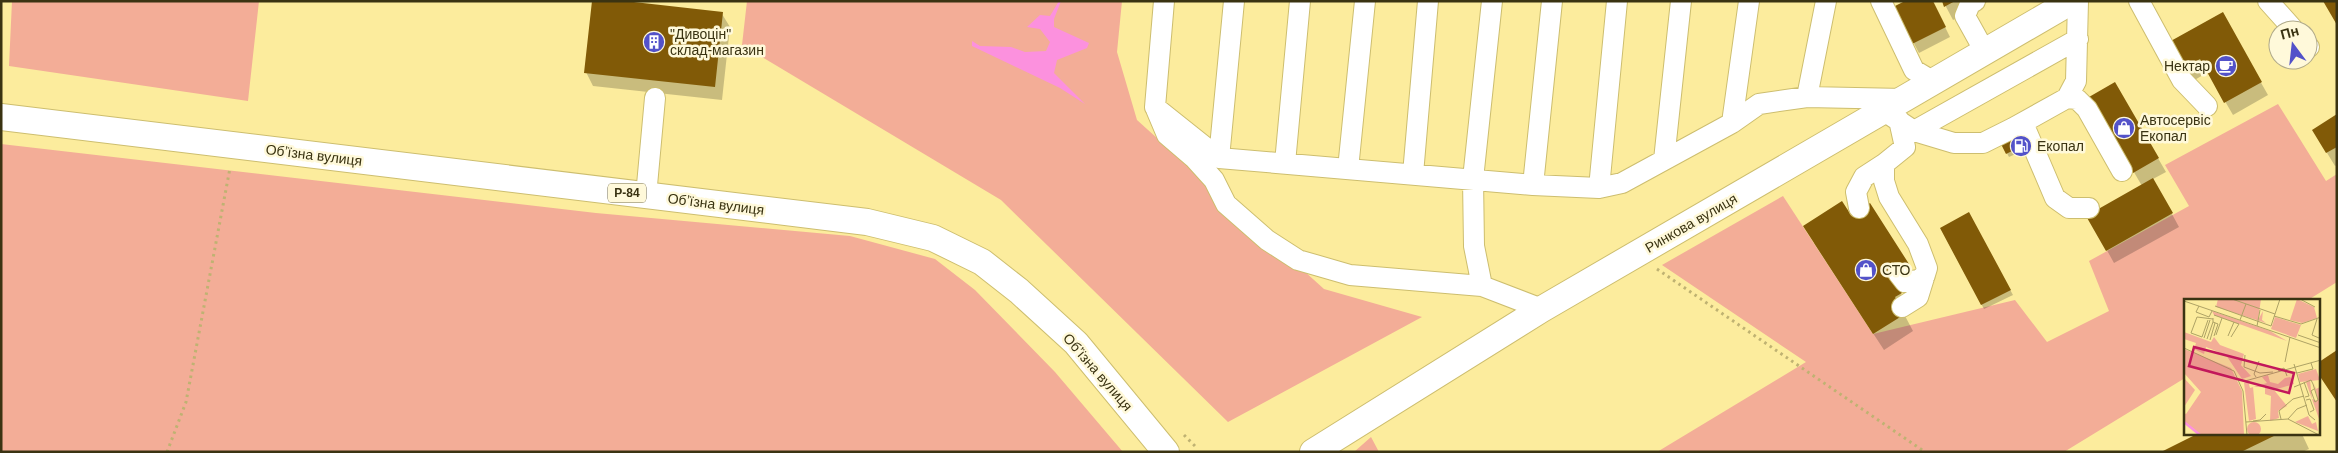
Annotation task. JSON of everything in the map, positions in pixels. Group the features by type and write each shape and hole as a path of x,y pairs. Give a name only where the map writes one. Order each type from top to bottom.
{"main road":[{"name":"Ринкова вулиця","path":"1313,452 1542,309 1636,255 1900,115 1934,82 2072,1"},
{"name":"Обʼїзна вулиця","path":"1,117 867,222 933,238 982,262 1019,291 1076,343 1166,452"}],"lane":[{"path":"1164,1 1155,107 1167,135 1195,159 1214,180 1226,204 1267,240 1298,260 1350,275 1482,286 1542,309"},
{"path":"1219,158 1234,1"},
{"path":"1285,163 1300,1"},
{"path":"1348,169 1365,1"},
{"path":"1413,174 1428,1"},
{"path":"1482,286 1474,246 1473,179 1492,1"},
{"path":"1533,185 1552,1"},
{"path":"1600,188 1617,1"},
{"path":"1664,160 1680,1"},
{"path":"1732,124 1749,1"},
{"path":"1807,97 1826,1"},
{"path":"1881,1 1914,70 1934,82"},
{"path":"1975,1 1970,4 1965,16 1985,52"},
{"path":"2078,1 2078,39 2071,89 2076,99 2087,109 2122,171"},
{"path":"2139,1 2182,80 2207,106"},
{"path":"2268,1 2285,20"},
{"path":"1900,115 2078,39"},
{"path":"1155,107 1219,158 1533,185 1600,188 1622,183 1732,124 1759,104 1807,97 1900,115 1954,143 1983,143 2023,123 2071,89"},
{"path":"646,196 655,98"},
{"path":"1859,208 1856,192 1864,177 1905,147 1900,115"},
{"path":"2023,123 2055,198 2069,208 2089,208"},
{"path":"1884,164 1884,181 1889,197 1918,244 1926,268 1918,297 1902,307"},
{"path":"1898,273 1905,282 1919,280 1925,275"}],"path":[{"path":"167,452 186,402 234,146"},
{"path":"1636,255 1925,452"}],"shaded area":[{"path":"12,1 259,1 248,101 9,66"},
{"path":"747,1 1122,1 1117,52 1137,120 1324,289 1422,317 1228,422 1001,200 742,45"},
{"path":"1059,1 1061,1 1054,19 1054,27 1089,43 1087,48 1057,60 1054,73 1085,104 1060,88 972,46 972,41 980,46 1011,47 1025,52 1046,51 1050,42 1040,29 1027,27 1040,15 1050,16"},
{"path":"2278,104 2326,181 2337,174 2337,282 2310,299 2184,299 2184,379 2064,452 1657,452 1806,362 1662,265 1783,196 1873,334 2015,300 2047,342 2109,311 2089,261 2189,206 2165,165"},
{"path":"1,144 596,213 850,236 935,259 975,290 1055,372 1123,452 1,452"},
{"path":"1371,437 1379,452 1354,452"}],"building":[{"name":"\"Дивоцін\" склад-магазин","path":"592,1 625,1 723,12 715,87 584,73"},
{"path":"1905,1 1933,1 1946,27 1912,44 1893,7"},
{"path":"1942,1 1955,1 1944,7"},
{"path":"2323,1 2337,1 2337,25"},
{"path":"2223,12 2262,82 2224,103 2200,59 2184,68 2169,42"},
{"name":"Автосервіс Екопал","path":"2115,82 2159,158 2133,173 2089,97"},
{"path":"2337,114 2337,147 2326,153 2312,130"},
{"path":"2014,134 2020,147 2006,154 2000,142"},
{"path":"2153,178 2173,213 2106,251 2086,216"},
{"name":"СТО","path":"1842,201 1851,215 1870,203 1909,264 1891,276 1902,293 1895,297 1905,314 1873,334 1803,226"},
{"path":"1969,212 2011,290 1981,305 1940,228"},
{"path":"2337,350 2337,402 2320,376 2320,361"},
{"path":"2193,436 2274,436 2241,452 2161,452"}],"place":[{"name":"\"Дивоцін\" склад-магазин","path":"654,42"},
{"name":"Нектар","path":"2226,66"},
{"name":"Автосервіс Екопал","path":"2124,128"},
{"name":"Екопал","path":"2021,146"},
{"name":"СТО","path":"1866,270"}]}
